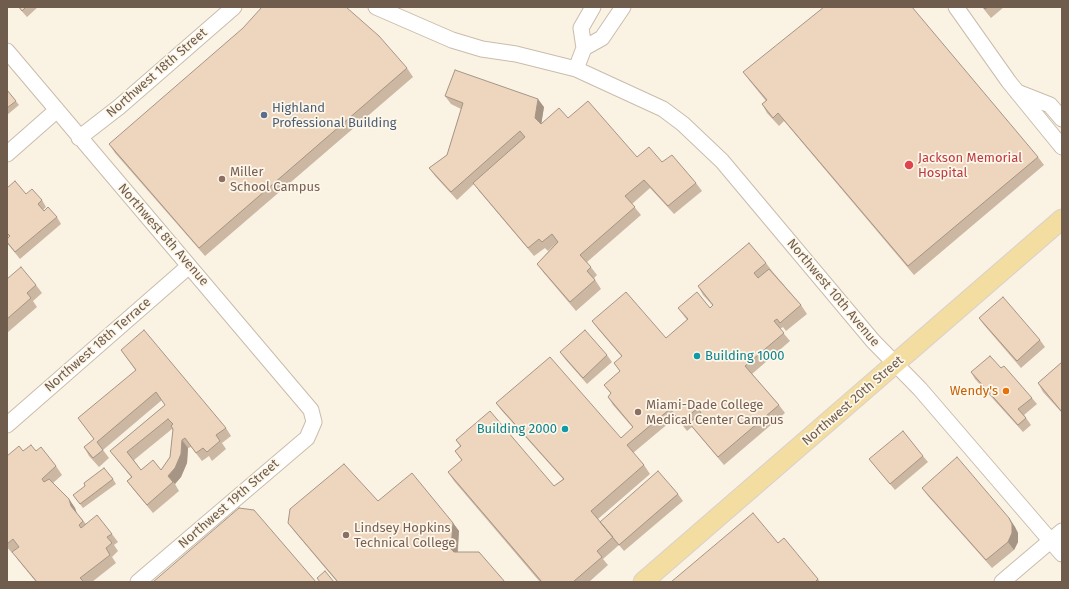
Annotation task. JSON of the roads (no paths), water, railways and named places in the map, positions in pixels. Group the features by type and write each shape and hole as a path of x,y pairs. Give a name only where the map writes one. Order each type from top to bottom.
{"main road":[{"name":"Northwest 20th Street","path":"643,582 1062,219"}],"street":[{"name":"Northwest 18th Street","path":"79,138 138,91 234,7"},
{"name":"Northwest 10th Avenue","path":"376,7 452,40 482,49 516,54 576,70 663,109 701,139 735,176 863,330 1056,535 1062,554"},
{"path":"576,70 584,48 581,28 593,7"},
{"path":"584,48 602,38 623,7"},
{"path":"956,7 1017,92 1062,147"},
{"name":"Northwest 8th Avenue","path":"7,51 79,138 311,410 314,422"},
{"path":"1017,92 1050,105 1062,119"},
{"path":"7,154 57,110"},
{"name":"Northwest 18th Terrace","path":"7,424 189,266"},
{"name":"Northwest 19th Street","path":"138,582 306,438 314,422"},
{"path":"1002,582 1056,535"}],"place":[{"name":"Highland Professional Building","path":"264,115"},
{"name":"Jackson Memorial Hospital","path":"909,165"},
{"name":"Miller School Campus","path":"222,179"},
{"name":"Building 1000","path":"697,356"},
{"name":"Wendy's","path":"1006,391"},
{"name":"Miami-Dade College Medical Center Campus","path":"638,412"},
{"name":"Building 2000","path":"565,429"},
{"name":"Lindsey Hopkins Technical College","path":"346,535"}]}
